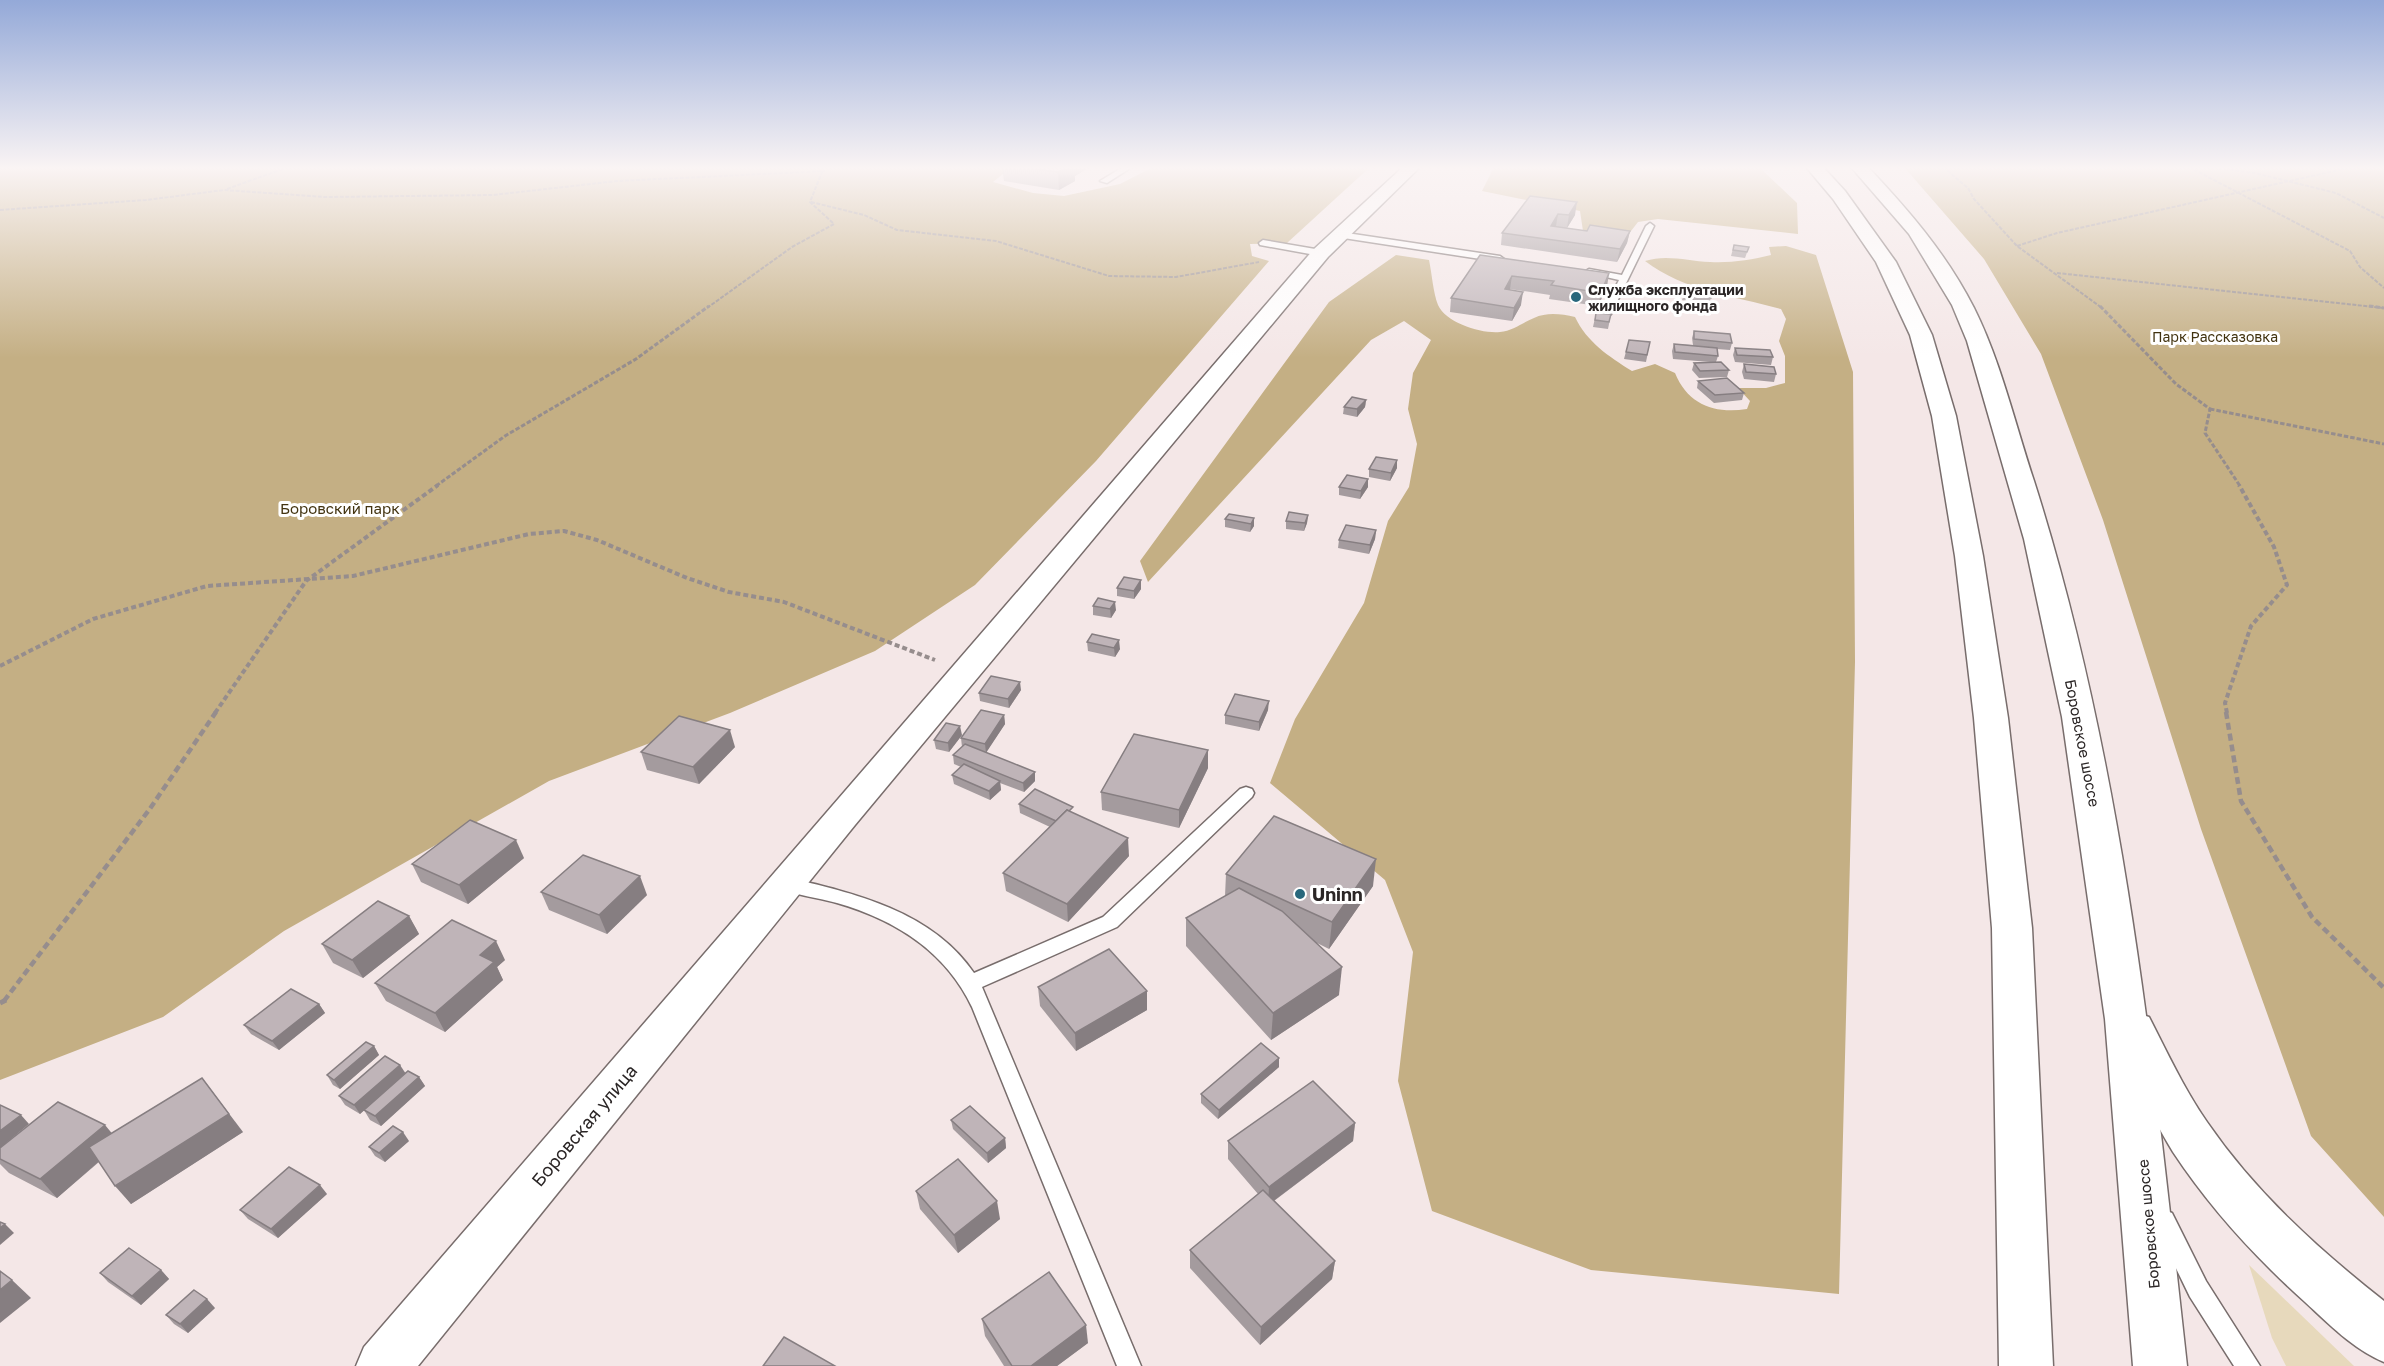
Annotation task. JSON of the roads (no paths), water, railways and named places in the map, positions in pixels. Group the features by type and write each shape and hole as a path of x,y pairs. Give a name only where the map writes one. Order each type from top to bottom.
{"main road":[{"name":"Боровская улица","path":"383,1366 785,884 1330,244 1344,231"},
{"path":"1864,231 1886,262 1921,335 1944,416 1969,556 1991,718 2012,928 2026,1366"},
{"name":"Боровское шоссе","path":"1916,231 1962,305 1982,351 2038,538 2079,717 2127,1019 2160,1366"},
{"path":"2127,1019 2190,1136 2224,1183 2290,1255 2384,1335"}],"lane":[{"path":"1608,312 1648,231"},
{"path":"1263,243 1330,244 1509,260"},
{"path":"1579,271 1626,278"},
{"path":"969,984 1110,922 1246,793"},
{"path":"785,884 853,899 891,913 923,934 962,971 982,1007 1049,1165 1129,1366"},
{"path":"2144,1182 2199,1289 2248,1366"}],"place":[{"name":"Служба эксплуатации жилищного фонда","path":"1576,297"},
{"name":"Uninn","path":"1300,894"}],"park label":[{"name":"Парк Рассказовка","path":"2215,336"},
{"name":"Боровский парк","path":"340,508"}]}
